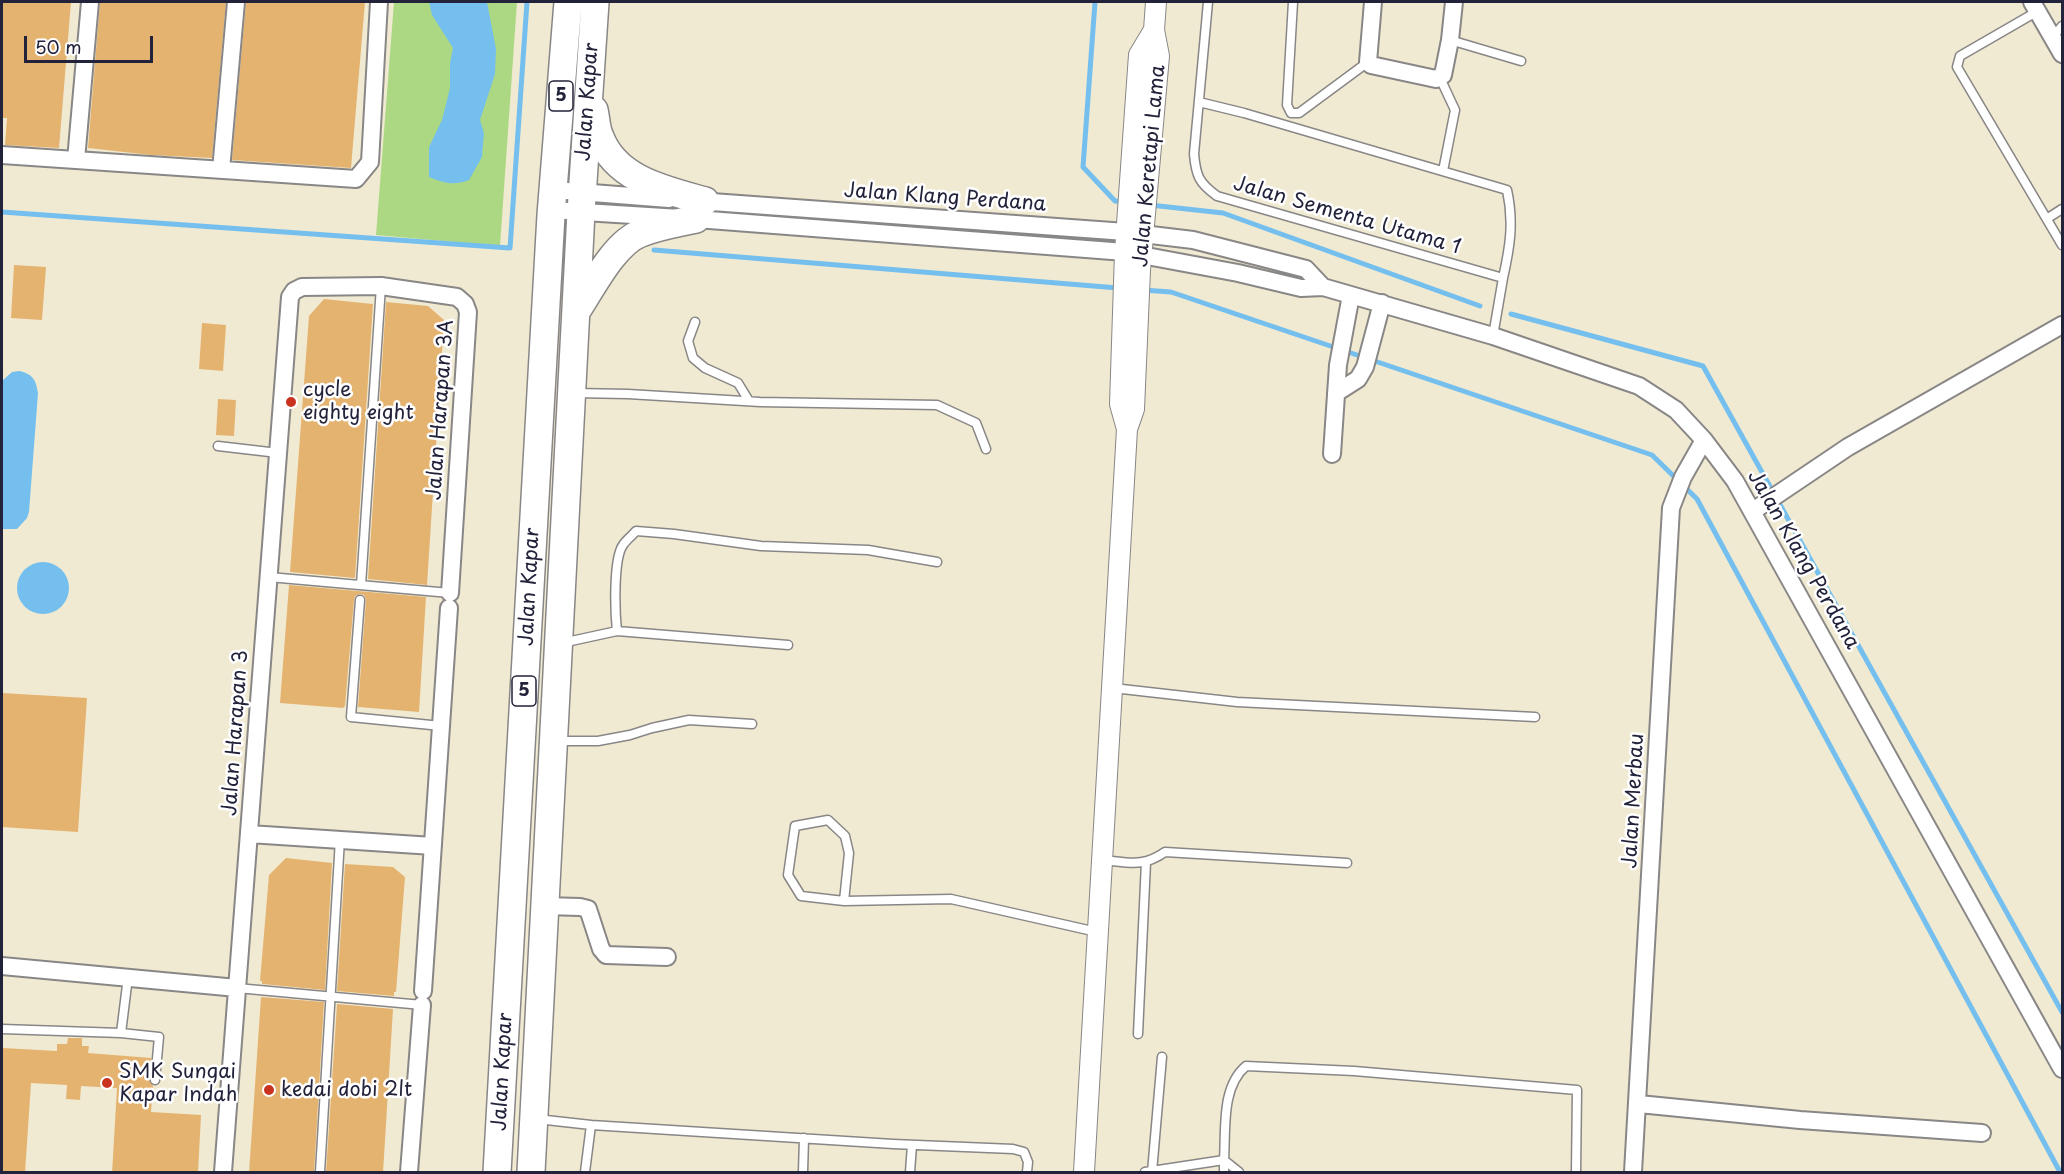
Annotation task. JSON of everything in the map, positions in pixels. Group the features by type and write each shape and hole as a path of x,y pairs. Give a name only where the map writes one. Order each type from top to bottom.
{"highway":[{"name":"Jalan Kapar","path":"497,1173 553,200 568,2"},
{"name":"Jalan Kapar","path":"531,1173 581,202 595,2"},
{"path":"589,85 600,138 613,159 629,174 701,210"},
{"path":"576,312 609,262 626,242 640,233 701,210"}],"street":[{"path":"76,160 90,2"},
{"path":"221,170 236,2"},
{"path":"2,155 356,179 370,162 379,2"},
{"name":"Jalan Keretapi Lama","path":"1084,1173 1127,429 1134,409 1132,310 1139,191 1139,56 1154,30 1156,2"},
{"path":"1373,2 1368,62 1371,65 1440,78 1443,75 1450,40 1454,2"},
{"path":"2035,6 2058,32 2062,54"},
{"name":"Jalan Klang Perdana","path":"553,200 701,210 1136,225 1306,269 1323,287"},
{"name":"Jalan Klang Perdana","path":"701,210 1133,263 1238,273 1301,288 1323,287 1493,336 1639,386 1676,410 1704,440 1735,481 2062,1069"},
{"name":"Jalan Harapan 3A","path":"290,297 294,291 302,287 381,286 457,297 465,304 468,312 410,1173"},
{"path":"1332,454 1340,358 1351,296"},
{"name":"Jalan Harapan 3","path":"223,1173 290,297"},
{"path":"1336,393 1358,379 1365,367 1382,303"},
{"path":"1753,511 1848,447 2062,325"},
{"name":"Jalan Merbau","path":"1633,1173 1639,1104 1671,508 1683,477 1704,440"},
{"path":"249,834 433,846"},
{"path":"544,906 588,909 601,949 606,955 667,957"},
{"path":"2,966 237,988"},
{"path":"1639,1104 1800,1120 1982,1133"}],"lane":[{"name":"Jalan Sementa Utama 1","path":"1208,2 1194,154 1196,172 1203,186 1217,196 1503,278"},
{"path":"1287,126 1291,113 1287,105 1293,2"},
{"path":"2035,6 1960,56 1957,67 2062,244"},
{"path":"1450,40 1521,61"},
{"path":"1291,113 1299,113 1368,62"},
{"path":"1440,78 1455,110 1443,171"},
{"path":"1199,102 1507,190 1510,204 1511,242 1493,336"},
{"path":"2048,218 2062,209"},
{"path":"361,585 381,286"},
{"path":"695,322 687,341 693,358 705,368 738,382 749,401"},
{"path":"571,393 749,401 937,405 976,423 986,449"},
{"path":"218,446 279,453"},
{"path":"617,631 614,612 617,567 621,546 636,531 761,546 868,550 937,562"},
{"path":"269,577 361,585 449,600"},
{"path":"360,600 351,717 441,726"},
{"path":"557,644 617,631 788,645"},
{"path":"1113,688 1237,702 1535,717"},
{"path":"552,741 598,741 689,720 752,724"},
{"path":"844,901 849,853 845,836 828,820 795,826 788,875 801,896 844,901 951,898 1098,932"},
{"path":"320,1173 340,840"},
{"path":"1102,860 1152,862 1165,852 1347,863"},
{"path":"1138,1034 1146,862"},
{"path":"121,1033 128,976"},
{"path":"237,988 331,997 423,998"},
{"path":"2,1029 121,1033 159,1037 155,1080"},
{"path":"1162,1058 1150,1172 1224,1160"},
{"path":"1224,1173 1228,1096 1236,1074 1246,1066 1354,1071 1577,1090 1576,1173"},
{"path":"534,1119 591,1125 1013,1149 1024,1152 1028,1162 1026,1173"},
{"path":"585,1173 591,1125"},
{"path":"803,1173 804,1138"},
{"path":"910,1173 912,1145"},
{"path":"1224,1160 1239,1173"}],"green space":[{"path":"394,2 517,2 500,246 376,235"}],"water":[{"path":"429,2 487,2 496,49 495,74 480,120 484,133 482,157 469,180 458,183 444,182 429,177 429,147 442,120 450,88 450,63 453,48 432,15"},
{"path":"19,371 33,378 38,393 29,512 27,518 17,529 2,529 2,381 12,372"},
{"path":"43,562 53,564 61,570 67,578 69,588 67,598 61,606 53,612 43,614 33,612 25,606 19,598 17,588 19,578 25,570 33,564"}],"building":[{"path":"2,2 71,2 59,148 5,145 7,118 2,118"},
{"path":"100,2 226,2 212,158 151,155 88,148"},
{"path":"246,2 365,2 351,168 232,160"},
{"path":"14,265 46,267 42,320 11,318"},
{"path":"324,299 373,304 355,578 290,572 309,316"},
{"path":"386,302 428,306 444,320 427,585 368,579"},
{"path":"202,323 226,325 223,371 199,369"},
{"path":"218,399 236,400 234,436 216,435"},
{"path":"289,585 426,597 419,712 358,707 366,600 364,595 360,594 355,596 354,600 345,706 343,708 280,703"},
{"path":"2,693 87,698 78,832 2,827"},
{"path":"286,858 332,863 325,990 262,984 260,981 269,875"},
{"path":"345,864 393,867 405,877 394,996 337,991"},
{"path":"261,997 324,1002 314,1173 249,1173"},
{"path":"337,1004 393,1009 383,1173 326,1173"},
{"path":"68,1038 82,1038 82,1046 89,1046 88,1053 151,1058 149,1079 153,1086 151,1112 201,1115 198,1173 112,1173 117,1088 81,1086 80,1100 66,1099 67,1085 31,1083 25,1173 2,1173 3,1048 57,1051 57,1044 67,1044"}],"waterway":[{"path":"2,212 510,248 527,2"},
{"path":"1095,2 1083,167 1115,201 1126,202"},
{"path":"1150,205 1223,213 1480,306"},
{"path":"654,250 1118,288"},
{"path":"1143,290 1171,292 1652,455 1697,499 2060,1172"},
{"path":"1511,314 1703,366 2062,1012"}],"place":[{"name":"cycle eighty eight","path":"291,402"},
{"name":"SMK Sungai Kapar Indah","path":"107,1083"},
{"name":"kedai dobi 2lt","path":"269,1090"}]}
